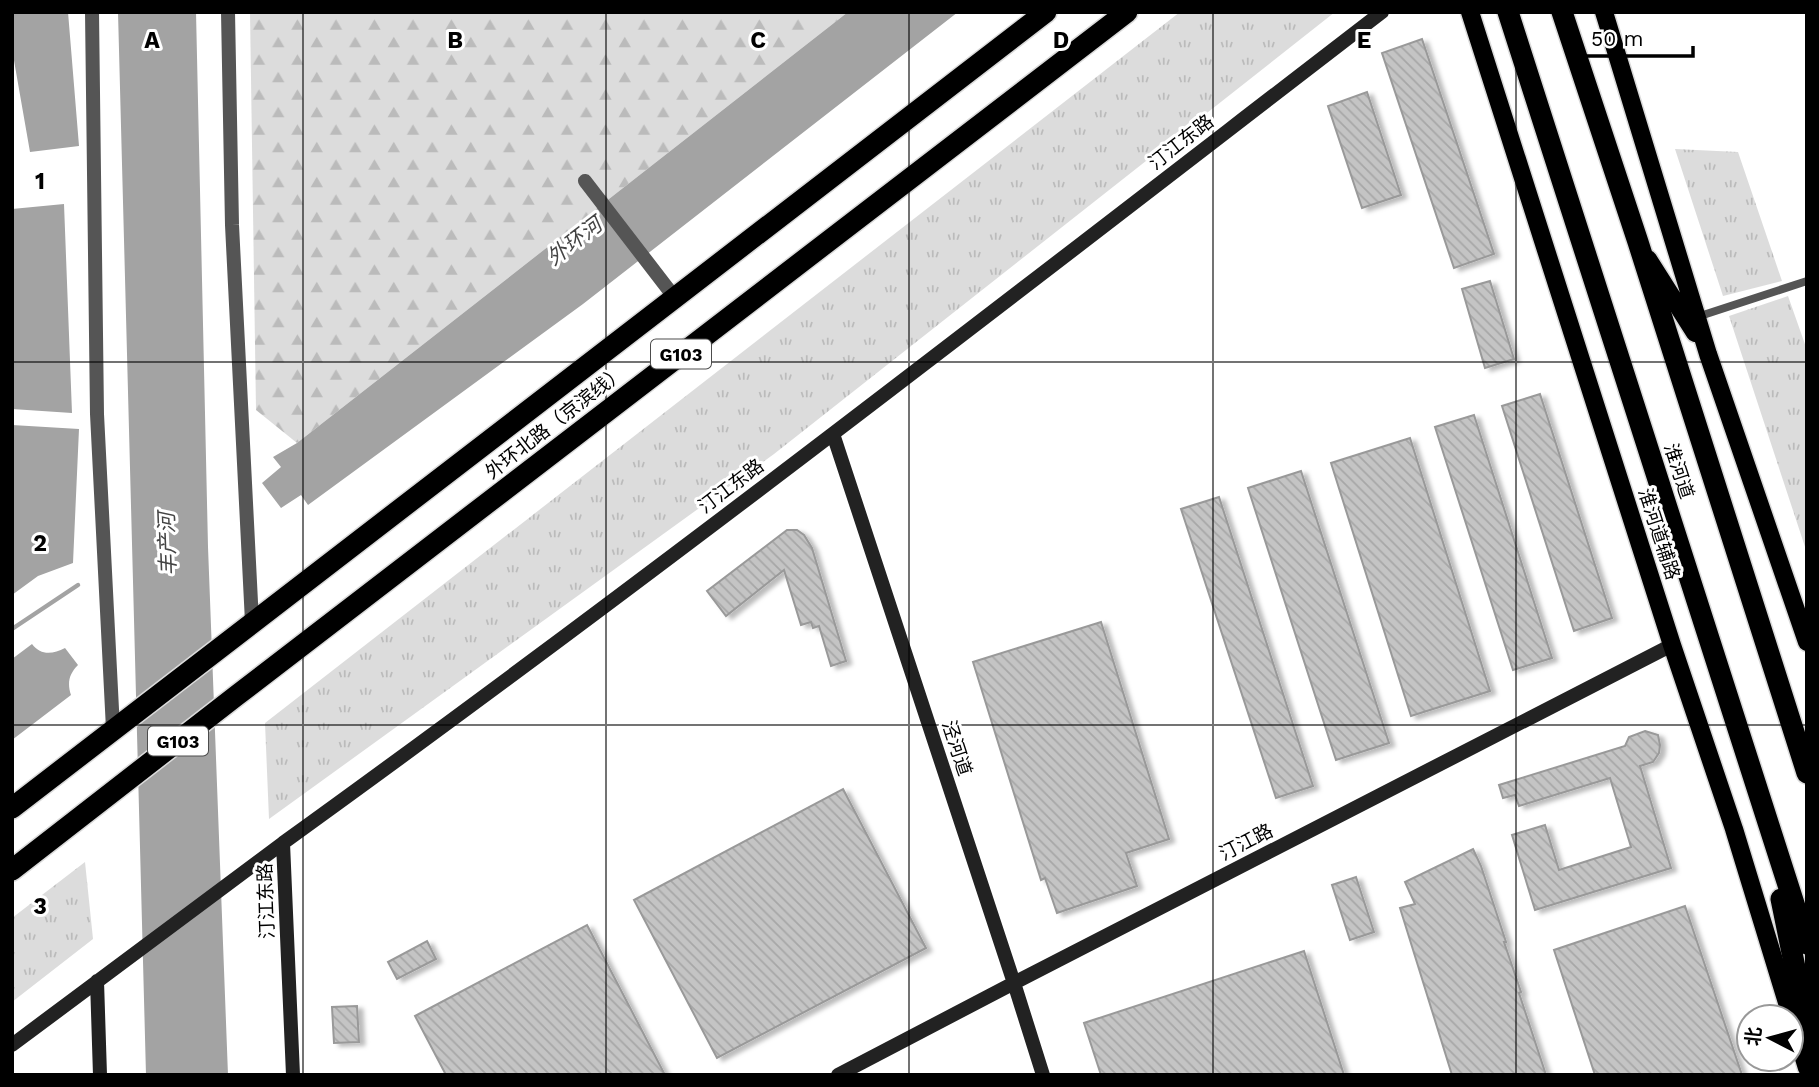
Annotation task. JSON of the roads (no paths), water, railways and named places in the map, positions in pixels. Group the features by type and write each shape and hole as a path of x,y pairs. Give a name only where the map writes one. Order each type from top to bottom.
{"highway":[{"name":"外环北路（京滨线）","path":"12,808 1046,12"},
{"name":"外环北路（京滨线）","path":"12,870 1127,12"},
{"name":"淮河道","path":"1508,12 1807,944"},
{"name":"淮河道","path":"1562,12 1807,773"},
{"path":"1777,851 1782,907 1807,1026"}],"main road":[{"name":"淮河道辅路","path":"1470,12 1672,645 1734,829 1807,1069"},
{"path":"1604,12 1708,354 1807,642"},
{"path":"1638,242 1708,354"}],"street":[{"path":"92,12 97,414 116,727"},
{"path":"228,12 232,225 252,622"},
{"name":"汀江东路","path":"293,1075 283,843 833,434 1382,12"},
{"path":"585,181 675,298"},
{"name":"泾河道","path":"833,434 1043,1075"},
{"name":"汀江路","path":"838,1075 1672,645"},
{"path":"12,1045 283,843"},
{"path":"97,981 100,1075"}],"lane":[{"path":"1697,317 1807,281"}],"water":[{"path":"12,12 68,12 79,146 30,152 12,49"},
{"name":"丰产河","path":"118,12 196,12 208,547 228,1075 146,1075"},
{"name":"外环河","path":"848,12 958,12 583,304 308,505 301,495 281,508 262,483 281,467 273,457 297,443"},
{"path":"64,204 72,413 12,409 12,209"},
{"path":"12,425 79,429 73,563 38,576 12,595"},
{"path":"32,644 39,651 47,653 65,648 78,665 70,679 71,695 12,740 12,659"}],"waterway":[{"path":"12,629 78,585"}]}
